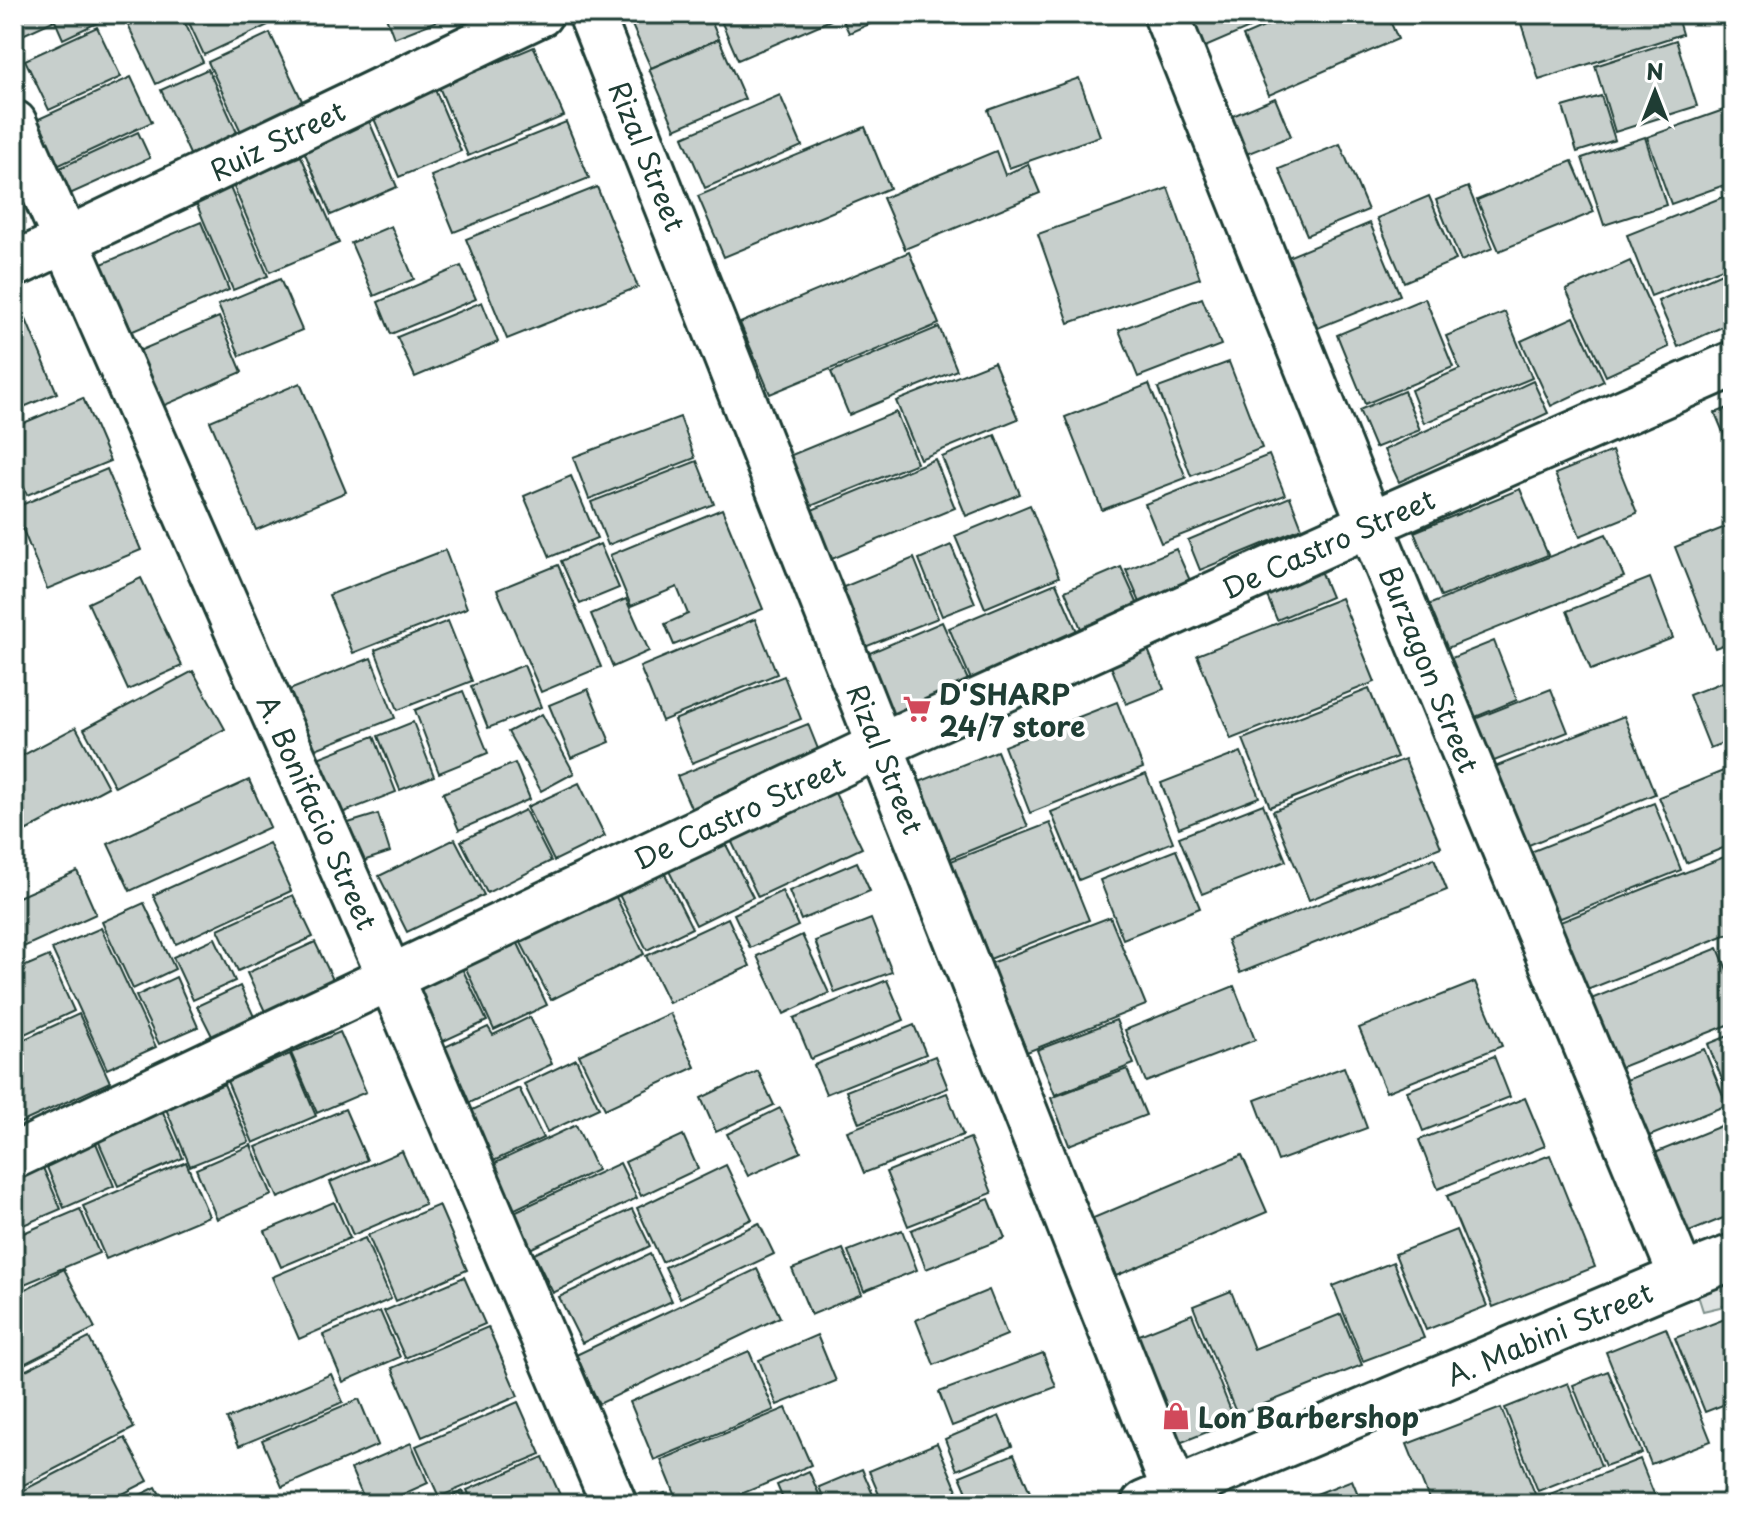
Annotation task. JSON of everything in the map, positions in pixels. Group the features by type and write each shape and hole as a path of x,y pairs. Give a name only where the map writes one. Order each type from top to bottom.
{"street":[{"name":"Ruiz Street","path":"14,265 540,14"},
{"name":"Rizal Street","path":"591,14 881,745 1166,1500"},
{"name":"Burzagon Street","path":"1166,14 1370,524 1682,1277"},
{"name":"A. Bonifacio Street","path":"14,123 390,977 614,1504"},
{"name":"De Castro Street","path":"14,1156 881,745 1733,364"},
{"name":"A. Mabini Street","path":"1166,1500 1733,1257"}],"shaded area":[{"path":"1733,1271 1733,1304 1703,1311 1694,1283"}],"building":[{"path":"14,14 50,14 53,21 14,39"},
{"path":"52,14 116,14 63,39"},
{"path":"141,14 181,14 203,62 156,84 126,21"},
{"path":"185,14 263,14 268,25 204,55"},
{"path":"385,14 455,14 394,38"},
{"path":"627,14 708,14 719,39 651,68"},
{"path":"718,14 828,14 831,20 738,60"},
{"path":"840,14 892,14 849,33"},
{"path":"1179,14 1257,14 1261,23 1196,51"},
{"path":"1265,14 1284,14 1267,21"},
{"path":"1294,14 1387,14 1398,39 1269,95 1243,36"},
{"path":"1518,14 1676,14 1682,34 1539,80"},
{"path":"97,27 121,77 49,110 25,60"},
{"path":"270,33 305,107 243,136 208,62"},
{"path":"719,39 745,99 675,129 649,69"},
{"path":"1676,40 1697,106 1615,132 1595,66"},
{"path":"534,47 564,116 468,156 439,87"},
{"path":"208,69 240,139 193,161 161,90"},
{"path":"131,77 152,122 42,173 21,127"},
{"path":"1079,78 1100,136 1009,168 988,110"},
{"path":"431,80 461,151 399,177 369,107"},
{"path":"780,95 802,146 705,188 683,137"},
{"path":"1601,96 1615,140 1577,152 1563,107"},
{"path":"1275,98 1291,136 1239,157 1223,120"},
{"path":"1732,107 1733,182 1671,204 1647,137"},
{"path":"367,116 397,187 331,215 301,144"},
{"path":"566,122 589,178 454,232 431,176"},
{"path":"865,127 890,188 724,257 698,196"},
{"path":"138,132 150,158 61,198 49,173"},
{"path":"1645,137 1666,205 1604,225 1582,158"},
{"path":"1340,144 1368,210 1307,235 1279,169"},
{"path":"996,151 1005,175 1028,164 1040,193 905,249 883,198"},
{"path":"301,156 339,243 270,272 233,185"},
{"path":"1572,161 1594,212 1499,251 1477,200"},
{"path":"225,176 268,276 233,290 191,191"},
{"path":"597,187 638,287 507,339 466,239"},
{"path":"1468,187 1493,248 1461,261 1436,200"},
{"path":"1168,188 1200,278 1069,323 1038,234"},
{"path":"1733,193 1733,264 1651,296 1627,235"},
{"path":"1429,196 1456,260 1404,282 1377,218"},
{"path":"201,222 229,290 126,334 97,266"},
{"path":"1370,223 1400,295 1313,330 1283,259"},
{"path":"391,226 414,279 374,296 351,243"},
{"path":"909,252 939,324 770,394 740,323"},
{"path":"1630,261 1669,347 1606,376 1566,290"},
{"path":"461,266 476,299 391,334 378,302"},
{"path":"1733,268 1733,322 1678,347 1658,301"},
{"path":"280,279 302,330 240,356 218,305"},
{"path":"14,291 57,393 14,411"},
{"path":"1202,298 1221,345 1138,377 1119,330"},
{"path":"1425,298 1453,367 1365,404 1337,335"},
{"path":"482,302 498,342 415,377 397,337"},
{"path":"1505,312 1532,378 1424,423 1411,390 1460,369 1446,336"},
{"path":"219,317 242,372 158,408 134,353"},
{"path":"1574,317 1604,381 1551,406 1521,341"},
{"path":"939,327 957,370 849,415 831,372"},
{"path":"994,362 1018,419 920,459 896,401"},
{"path":"1229,362 1262,448 1191,476 1158,388"},
{"path":"1533,381 1548,413 1399,482 1384,450"},
{"path":"300,383 346,492 256,530 210,421"},
{"path":"1149,384 1186,478 1102,510 1065,417"},
{"path":"1404,391 1420,430 1375,448 1359,410"},
{"path":"83,398 110,461 27,495 14,463 14,427"},
{"path":"1733,406 1733,456 1715,413"},
{"path":"896,412 917,463 811,506 789,456"},
{"path":"680,417 695,458 589,499 573,457"},
{"path":"995,435 1020,494 966,516 942,457"},
{"path":"1612,451 1637,513 1580,536 1555,474"},
{"path":"1269,455 1285,495 1161,543 1145,504"},
{"path":"935,459 955,508 827,561 807,512"},
{"path":"697,461 714,504 608,545 591,502"},
{"path":"107,469 141,550 47,589 14,508"},
{"path":"571,476 597,538 550,557 524,496"},
{"path":"1520,489 1548,555 1441,597 1414,532"},
{"path":"1290,497 1302,528 1200,570 1188,540"},
{"path":"1030,505 1059,577 985,608 955,536"},
{"path":"722,509 763,609 674,645 665,624 688,614 677,587 631,606 610,555"},
{"path":"1733,524 1733,641 1715,648 1675,547"},
{"path":"1606,534 1624,577 1440,651 1423,607"},
{"path":"600,544 619,588 580,604 561,561"},
{"path":"951,545 975,603 942,616 919,559"},
{"path":"1176,549 1192,585 1142,607 1126,570"},
{"path":"445,550 467,608 353,653 329,595"},
{"path":"914,558 938,618 865,647 841,588"},
{"path":"1316,561 1331,597 1277,620 1262,584"},
{"path":"558,565 601,667 541,692 497,590"},
{"path":"1121,567 1139,607 1082,631 1065,591"},
{"path":"141,578 182,666 128,690 88,603"},
{"path":"1650,578 1673,638 1591,670 1567,611"},
{"path":"1056,583 1079,636 972,682 949,628"},
{"path":"1341,598 1375,682 1231,739 1197,655"},
{"path":"626,599 649,651 613,667 591,614"},
{"path":"755,619 777,674 662,721 640,667"},
{"path":"448,621 472,681 398,710 375,650"},
{"path":"942,622 972,689 894,722 865,655"},
{"path":"1494,641 1517,700 1468,720 1444,661"},
{"path":"1147,647 1164,689 1126,704 1109,661"},
{"path":"371,658 395,718 308,752 284,692"},
{"path":"524,665 541,707 488,728 471,686"},
{"path":"193,671 225,729 115,787 84,729"},
{"path":"784,676 801,719 692,763 674,720"},
{"path":"1733,678 1733,739 1710,748 1689,695"},
{"path":"588,689 610,742 571,758 549,705"},
{"path":"1369,689 1397,757 1270,807 1243,739"},
{"path":"1551,689 1568,732 1484,765 1467,722"},
{"path":"463,691 488,753 439,773 415,710"},
{"path":"1117,702 1143,768 1030,813 1004,746"},
{"path":"542,714 574,773 541,791 508,732"},
{"path":"1624,716 1655,794 1519,849 1487,770"},
{"path":"413,722 434,776 400,790 378,736"},
{"path":"808,724 822,759 692,810 677,776"},
{"path":"76,727 108,787 14,837 14,760"},
{"path":"374,736 396,792 337,815 315,759"},
{"path":"997,751 1028,827 949,859 919,782"},
{"path":"1241,752 1259,797 1179,828 1161,783"},
{"path":"1405,759 1441,847 1309,900 1273,811"},
{"path":"515,763 530,799 459,830 443,793"},
{"path":"1733,767 1733,844 1686,863 1659,797"},
{"path":"1146,774 1173,842 1079,880 1051,812"},
{"path":"249,780 270,827 130,891 108,844"},
{"path":"579,783 605,836 554,861 527,807"},
{"path":"831,785 862,848 758,897 728,834"},
{"path":"1654,803 1681,870 1556,920 1528,853"},
{"path":"1263,804 1286,861 1202,894 1179,837"},
{"path":"525,810 551,861 487,893 461,841"},
{"path":"378,814 390,852 357,863 345,824"},
{"path":"1050,823 1089,920 990,959 951,861"},
{"path":"722,837 753,897 696,925 666,865"},
{"path":"455,839 484,895 407,932 379,876"},
{"path":"269,843 291,891 176,944 153,895"},
{"path":"1176,850 1200,908 1123,939 1100,880"},
{"path":"1724,857 1733,878 1733,932 1577,994 1550,926"},
{"path":"1434,858 1447,890 1240,973 1227,940"},
{"path":"857,862 870,891 801,920 789,891"},
{"path":"660,864 692,928 647,950 615,887"},
{"path":"77,871 96,914 19,949 14,940 14,899"},
{"path":"613,891 644,954 551,1000 519,939"},
{"path":"782,891 798,926 750,948 734,914"},
{"path":"293,895 313,937 238,971 218,929"},
{"path":"144,903 175,969 133,989 102,922"},
{"path":"1110,917 1146,1005 1027,1052 991,963"},
{"path":"728,918 750,966 669,1003 646,956"},
{"path":"871,919 892,972 835,993 815,941"},
{"path":"101,928 156,1047 107,1069 52,949"},
{"path":"802,935 829,993 784,1014 757,956"},
{"path":"515,937 547,1005 494,1030 463,962"},
{"path":"215,938 235,981 193,1000 173,957"},
{"path":"315,942 336,986 268,1018 247,973"},
{"path":"1718,948 1733,984 1733,1023 1614,1070 1586,1001"},
{"path":"49,956 74,1011 14,1039 14,971"},
{"path":"461,966 487,1021 424,1050 398,996"},
{"path":"176,977 198,1027 159,1044 136,996"},
{"path":"887,980 904,1020 811,1059 794,1018"},
{"path":"1475,982 1502,1046 1386,1092 1359,1028"},
{"path":"240,986 256,1021 214,1040 197,1006"},
{"path":"1234,986 1255,1040 1146,1082 1125,1030"},
{"path":"670,1013 695,1067 605,1109 579,1055"},
{"path":"79,1014 110,1082 16,1125 14,1044"},
{"path":"530,1017 552,1064 459,1108 432,1053 488,1027 493,1035"},
{"path":"1116,1020 1134,1064 1055,1095 1037,1050"},
{"path":"914,1025 926,1054 826,1094 814,1065"},
{"path":"340,1032 366,1092 317,1113 291,1053"},
{"path":"1733,1034 1733,1098 1730,1099 1708,1044"},
{"path":"1704,1049 1727,1105 1642,1139 1619,1083"},
{"path":"290,1054 316,1116 253,1143 227,1081"},
{"path":"935,1056 948,1088 859,1123 846,1091"},
{"path":"1494,1056 1510,1097 1423,1131 1407,1091"},
{"path":"576,1059 599,1108 547,1132 524,1084"},
{"path":"1344,1067 1367,1128 1278,1161 1255,1100"},
{"path":"1127,1069 1146,1115 1069,1145 1051,1098"},
{"path":"758,1071 774,1105 716,1132 701,1098"},
{"path":"224,1084 249,1142 190,1166 166,1109"},
{"path":"519,1088 543,1138 485,1165 462,1115"},
{"path":"947,1093 963,1135 864,1173 847,1131"},
{"path":"1525,1098 1545,1146 1438,1189 1419,1140"},
{"path":"159,1103 183,1158 118,1186 94,1131"},
{"path":"780,1108 801,1152 748,1176 727,1134"},
{"path":"345,1109 367,1160 278,1198 256,1147"},
{"path":"1733,1121 1733,1214 1682,1235 1650,1155"},
{"path":"576,1125 597,1170 513,1210 491,1165"},
{"path":"91,1131 114,1186 64,1208 41,1153"},
{"path":"683,1135 698,1169 641,1196 625,1162"},
{"path":"970,1138 992,1193 908,1226 886,1172"},
{"path":"251,1145 272,1195 217,1219 196,1169"},
{"path":"402,1151 425,1204 353,1235 330,1182"},
{"path":"1242,1155 1267,1212 1116,1276 1091,1219"},
{"path":"1550,1155 1595,1267 1493,1307 1447,1196"},
{"path":"40,1161 61,1209 14,1229 14,1172"},
{"path":"186,1162 209,1216 106,1259 83,1206"},
{"path":"620,1163 637,1198 530,1249 512,1213"},
{"path":"726,1165 752,1219 662,1262 637,1208"},
{"path":"989,1199 1005,1238 926,1269 911,1230"},
{"path":"334,1202 350,1238 281,1267 265,1231"},
{"path":"439,1205 467,1270 396,1301 368,1235"},
{"path":"80,1209 99,1253 22,1285 14,1268 14,1237"},
{"path":"632,1209 650,1246 553,1293 534,1254"},
{"path":"759,1223 774,1254 680,1298 665,1267"},
{"path":"902,1230 917,1270 864,1291 848,1251"},
{"path":"1456,1230 1487,1306 1426,1330 1395,1254"},
{"path":"365,1238 391,1299 299,1339 272,1277"},
{"path":"843,1249 862,1294 811,1315 792,1269"},
{"path":"650,1254 672,1301 582,1343 559,1297"},
{"path":"1393,1262 1424,1338 1363,1361 1333,1286"},
{"path":"64,1269 95,1328 14,1369 14,1295"},
{"path":"757,1269 780,1317 599,1404 576,1355"},
{"path":"464,1277 485,1324 405,1358 384,1311"},
{"path":"989,1290 1007,1335 934,1365 916,1320"},
{"path":"1231,1291 1254,1349 1341,1314 1362,1365 1237,1415 1193,1306"},
{"path":"380,1311 400,1357 343,1382 323,1335"},
{"path":"1192,1314 1235,1421 1172,1446 1129,1339"},
{"path":"1730,1317 1733,1323 1733,1401 1705,1412 1675,1338"},
{"path":"488,1327 518,1396 422,1437 392,1368"},
{"path":"1666,1328 1711,1441 1651,1464 1606,1352"},
{"path":"817,1335 836,1381 777,1405 759,1360"},
{"path":"89,1338 134,1428 22,1486 14,1471 14,1376"},
{"path":"749,1351 774,1410 654,1460 630,1402"},
{"path":"1043,1353 1056,1387 952,1426 939,1392"},
{"path":"1608,1371 1642,1453 1605,1466 1573,1385"},
{"path":"331,1374 343,1402 239,1446 227,1419"},
{"path":"1568,1383 1601,1466 1538,1491 1505,1408"},
{"path":"359,1399 378,1445 282,1487 262,1440"},
{"path":"518,1402 541,1454 439,1497 416,1446"},
{"path":"786,1408 811,1465 717,1504 679,1504 661,1460"},
{"path":"1501,1408 1539,1504 1431,1504 1407,1444"},
{"path":"999,1416 1012,1446 957,1470 945,1439"},
{"path":"125,1438 148,1481 103,1504 24,1504 18,1493"},
{"path":"411,1443 428,1483 381,1504 366,1504 351,1469"},
{"path":"937,1443 963,1504 883,1504 869,1471"},
{"path":"1014,1454 1032,1497 1016,1504 972,1504 960,1476"},
{"path":"543,1457 564,1504 473,1504 467,1490"},
{"path":"1640,1459 1658,1504 1545,1504 1542,1497"},
{"path":"862,1469 877,1504 826,1504 819,1487"},
{"path":"809,1471 823,1504 785,1504 777,1485"},
{"path":"1352,1480 1362,1504 1291,1504"},
{"path":"156,1487 165,1504 122,1504"},
{"path":"463,1491 468,1504 432,1504"},
{"path":"665,1493 670,1504 638,1504"}],"place":[{"name":"D'SHARP 24/7 store","path":"917,709"},
{"name":"Lon Barbershop","path":"1176,1416"}]}
